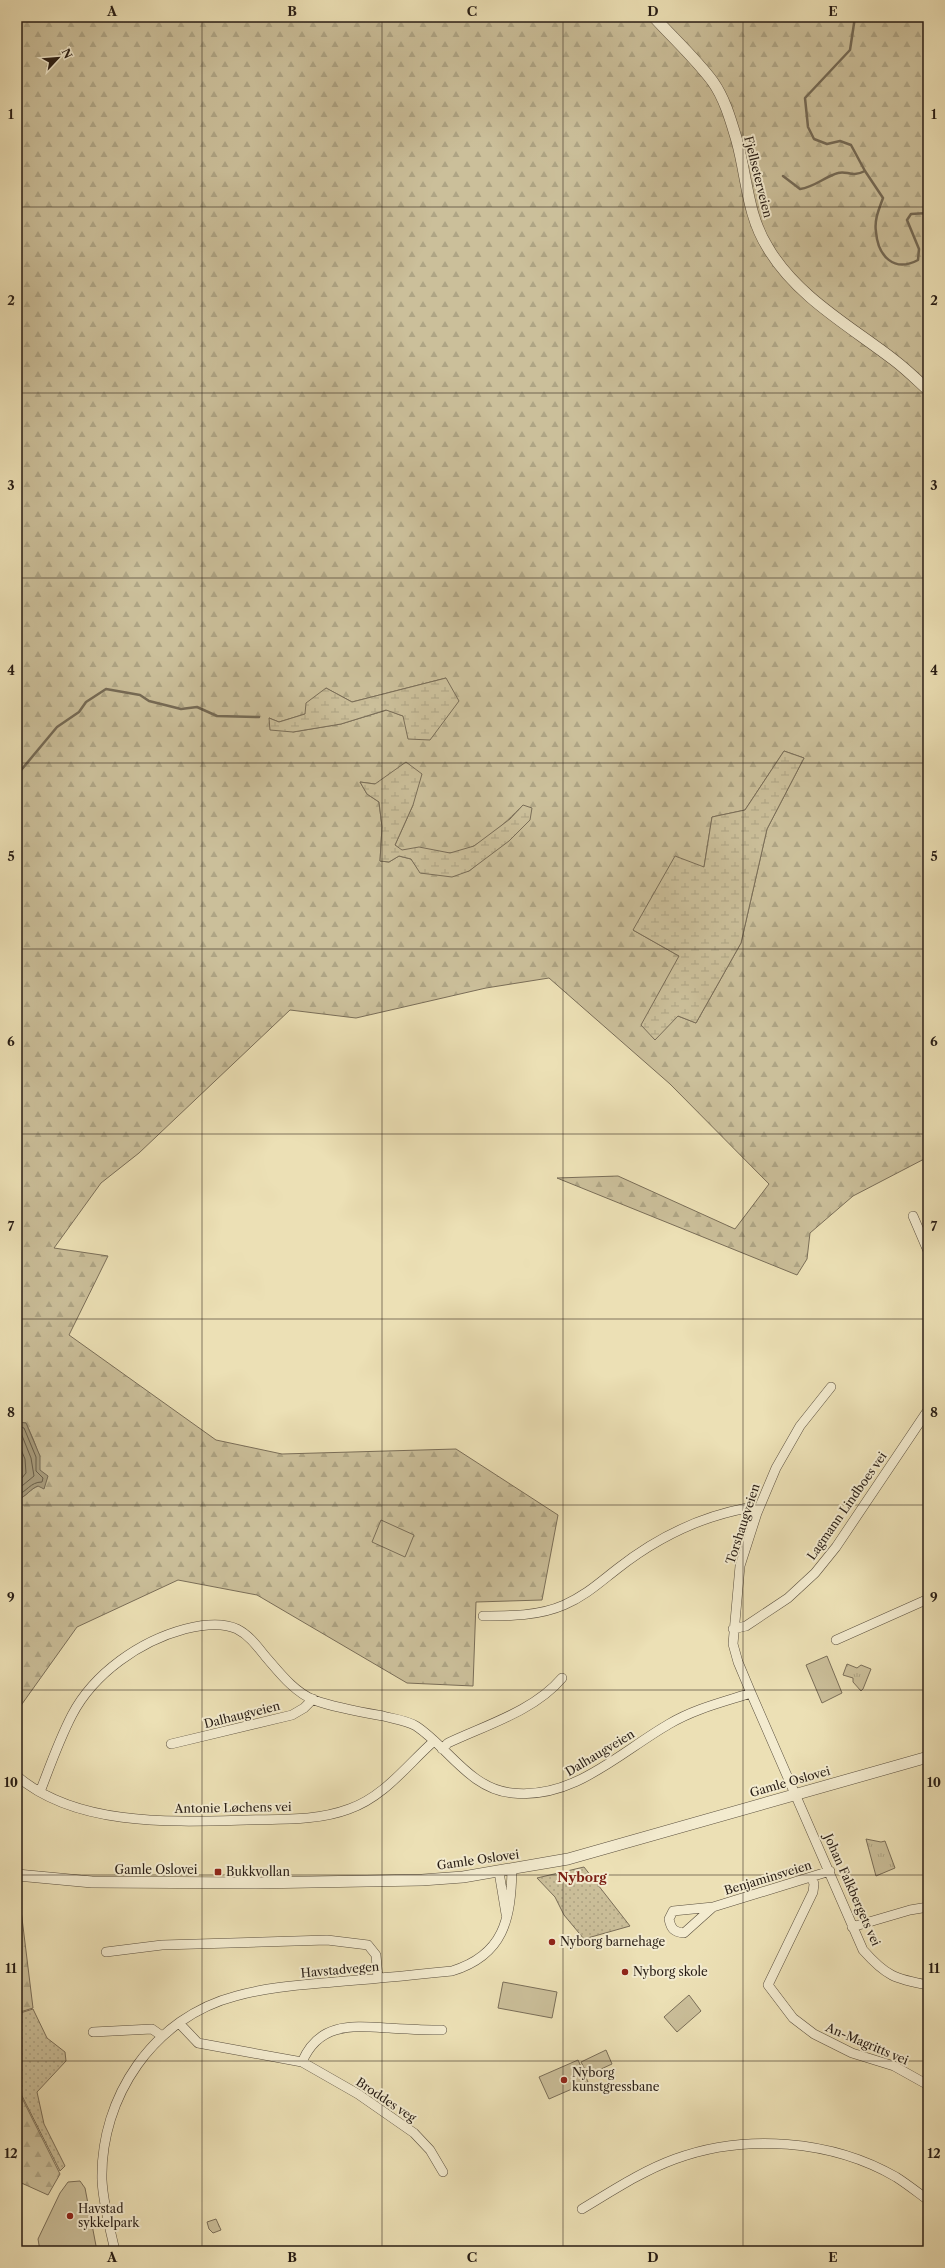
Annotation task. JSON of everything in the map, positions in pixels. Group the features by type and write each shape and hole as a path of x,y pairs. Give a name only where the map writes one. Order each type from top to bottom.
{"street":[{"name":"Fjellseterveien","path":"654,17 713,82 719,93 737,143 749,202 755,222 777,262 810,297 896,361 928,390"},
{"path":"913,1216 928,1250"},
{"name":"Torshaugveien","path":"796,1793 738,1662 733,1644 733,1629 740,1566 757,1513 789,1442 831,1387"},
{"name":"Lagmann Lindboes vei","path":"733,1629 746,1626 788,1598 815,1573 836,1547 928,1410"},
{"path":"484,1616 517,1616 563,1605 594,1588 617,1569 671,1533 718,1513 747,1508 757,1513"},
{"path":"836,1640 928,1599"},
{"name":"Dalhaugveien","path":"40,1792 73,1714 87,1693 102,1676 122,1660 142,1647 176,1632 194,1627 227,1626 238,1629 254,1643 294,1686 313,1699 341,1708 410,1722 423,1730 433,1742 459,1766 492,1787 509,1793 537,1795 573,1784 684,1716 751,1693"},
{"path":"442,1749 448,1743 535,1702 552,1690 562,1678"},
{"name":"Dalhaugveien","path":"171,1744 292,1715 304,1708 313,1699"},
{"name":"Antonie Løchens vei","path":"17,1776 40,1792 86,1809 122,1817 166,1822 307,1818 349,1809 370,1798 393,1783 433,1742"},
{"name":"Gamle Oslovei","path":"17,1875 92,1882 256,1883 422,1880 499,1872 568,1858 928,1757"},
{"name":"Johan Falkbergets vei","path":"796,1793 863,1950 886,1974 904,1981 928,1985"},
{"name":"Havstadvegen","path":"115,2251 102,2181 105,2138 112,2110 126,2080 142,2057 162,2036 203,2008 221,2001 267,1988 452,1971 470,1966 481,1959 498,1941 511,1901 512,1869"},
{"name":"Benjaminsveien","path":"713,1907 684,1933 676,1932 671,1927 669,1920 673,1911 713,1907 812,1878 830,1871"},
{"name":"Havstadvegen","path":"499,1872 506,1919"},
{"name":"An-Magritts vei","path":"812,1878 814,1884 813,1892 768,1985 793,2018 814,2034 852,2053 894,2066 928,2085"},
{"path":"852,1927 910,1910 928,1907"},
{"path":"106,1952 162,1944 326,1940 368,1945 376,1954 378,1978"},
{"name":"Broddes veg","path":"179,2023 198,2043 302,2062 358,2094 414,2133 430,2150 443,2172"},
{"path":"302,2062 307,2050 316,2041 344,2026 442,2030"},
{"path":"93,2032 152,2029 162,2036"},
{"path":"582,2209 652,2169 675,2159 711,2149 746,2144 804,2147 844,2155 896,2177 928,2200"}],"green space":[{"path":"17,17 928,17 928,1157 853,1196 810,1233 807,1259 797,1275 557,1178 618,1176 735,1229 769,1184 670,1084 549,978 486,988 356,1018 290,1010 139,1153 101,1183 54,1248 108,1256 69,1335 216,1440 282,1454 456,1449 558,1515 542,1600 476,1602 473,1686 407,1683 257,1595 178,1580 77,1627 17,1711 17,1500 38,1486 40,1467 38,1453 26,1423 17,1422","holes":["446,678 403,716 387,710 341,724 293,732 269,718 279,722 305,714 326,688 352,702","784,751 804,758 767,829 741,943 696,1023 678,1016 679,956 633,930 704,867 712,817 745,810","360,782 375,784 413,805 395,845 402,851 421,850 448,853 458,852 469,848 489,836 523,805 485,858 469,871 421,873 411,859 399,856 389,862 380,861 382,827 379,802 367,794"]},
{"path":"446,678 459,701 430,740 408,739 403,716 386,710 341,724 293,732 270,730 269,718 279,722 305,714 306,703 326,688 352,702"},
{"path":"784,751 804,758 767,829 741,943 696,1023 678,1016 655,1040 641,1025 679,956 633,930 675,856 704,867 712,817 745,810"},
{"path":"406,762 422,774 413,805 395,845 402,850 419,847 450,853 474,846 510,819 523,805 532,808 530,820 509,841 469,871 452,877 420,873 411,859 399,856 389,862 380,861 382,827 379,802 367,794 360,782 375,784"},
{"path":"381,1520 414,1535 405,1557 372,1542"},
{"path":"827,1656 842,1693 822,1703 806,1665"},
{"path":"847,1664 857,1668 861,1665 871,1669 861,1691 853,1682 853,1678 843,1675"},
{"path":"866,1839 881,1842 885,1841 895,1868 876,1876"},
{"path":"584,1867 630,1926 584,1939 564,1915 555,1897 537,1878"},
{"path":"17,1901 20,1902 33,2008 17,2013"},
{"path":"503,1982 557,1992 552,2018 498,2008"},
{"path":"689,1995 701,2011 677,2032 664,2017"},
{"path":"33,2009 47,2038 65,2052 66,2061 37,2092 44,2124 65,2166 60,2171 17,2086 17,2014"},
{"path":"606,2050 612,2064 588,2075 581,2062"},
{"name":"Nyborg kunstgressbane","path":"578,2060 588,2082 549,2099 539,2077"},
{"path":"17,2088 60,2174 48,2195 17,2181"},
{"name":"Havstad sykkelpark","path":"80,2181 85,2188 97,2251 40,2251 38,2239 60,2193 68,2182"},
{"path":"216,2219 221,2230 213,2233 209,2229 207,2222"}],"water":[{"path":"17,1422 26,1423 40,1456 40,1470 48,1476 44,1489 38,1486 17,1500"}],"waterway":[{"path":"855,17 850,50 805,98 808,127 814,139 827,144 840,141 851,145 865,171 883,198 877,215 877,241 884,255 889,260 902,264 909,264 918,260 919,249 907,220 911,214 928,213"},
{"path":"783,176 800,189 841,172 856,174 865,171"},
{"path":"17,775 57,727 79,712 86,702 106,689 140,695 149,701 181,709 197,707 217,716 259,717"}],"place":[{"name":"Bukkvollan","path":"218,1872"},
{"name":"Nyborg barnehage","path":"552,1942"},
{"name":"Nyborg skole","path":"625,1972"},
{"name":"Nyborg kunstgressbane","path":"564,2080"},
{"name":"Havstad sykkelpark","path":"70,2216"}],"district":[{"name":"Nyborg","path":"582,1877"}]}
